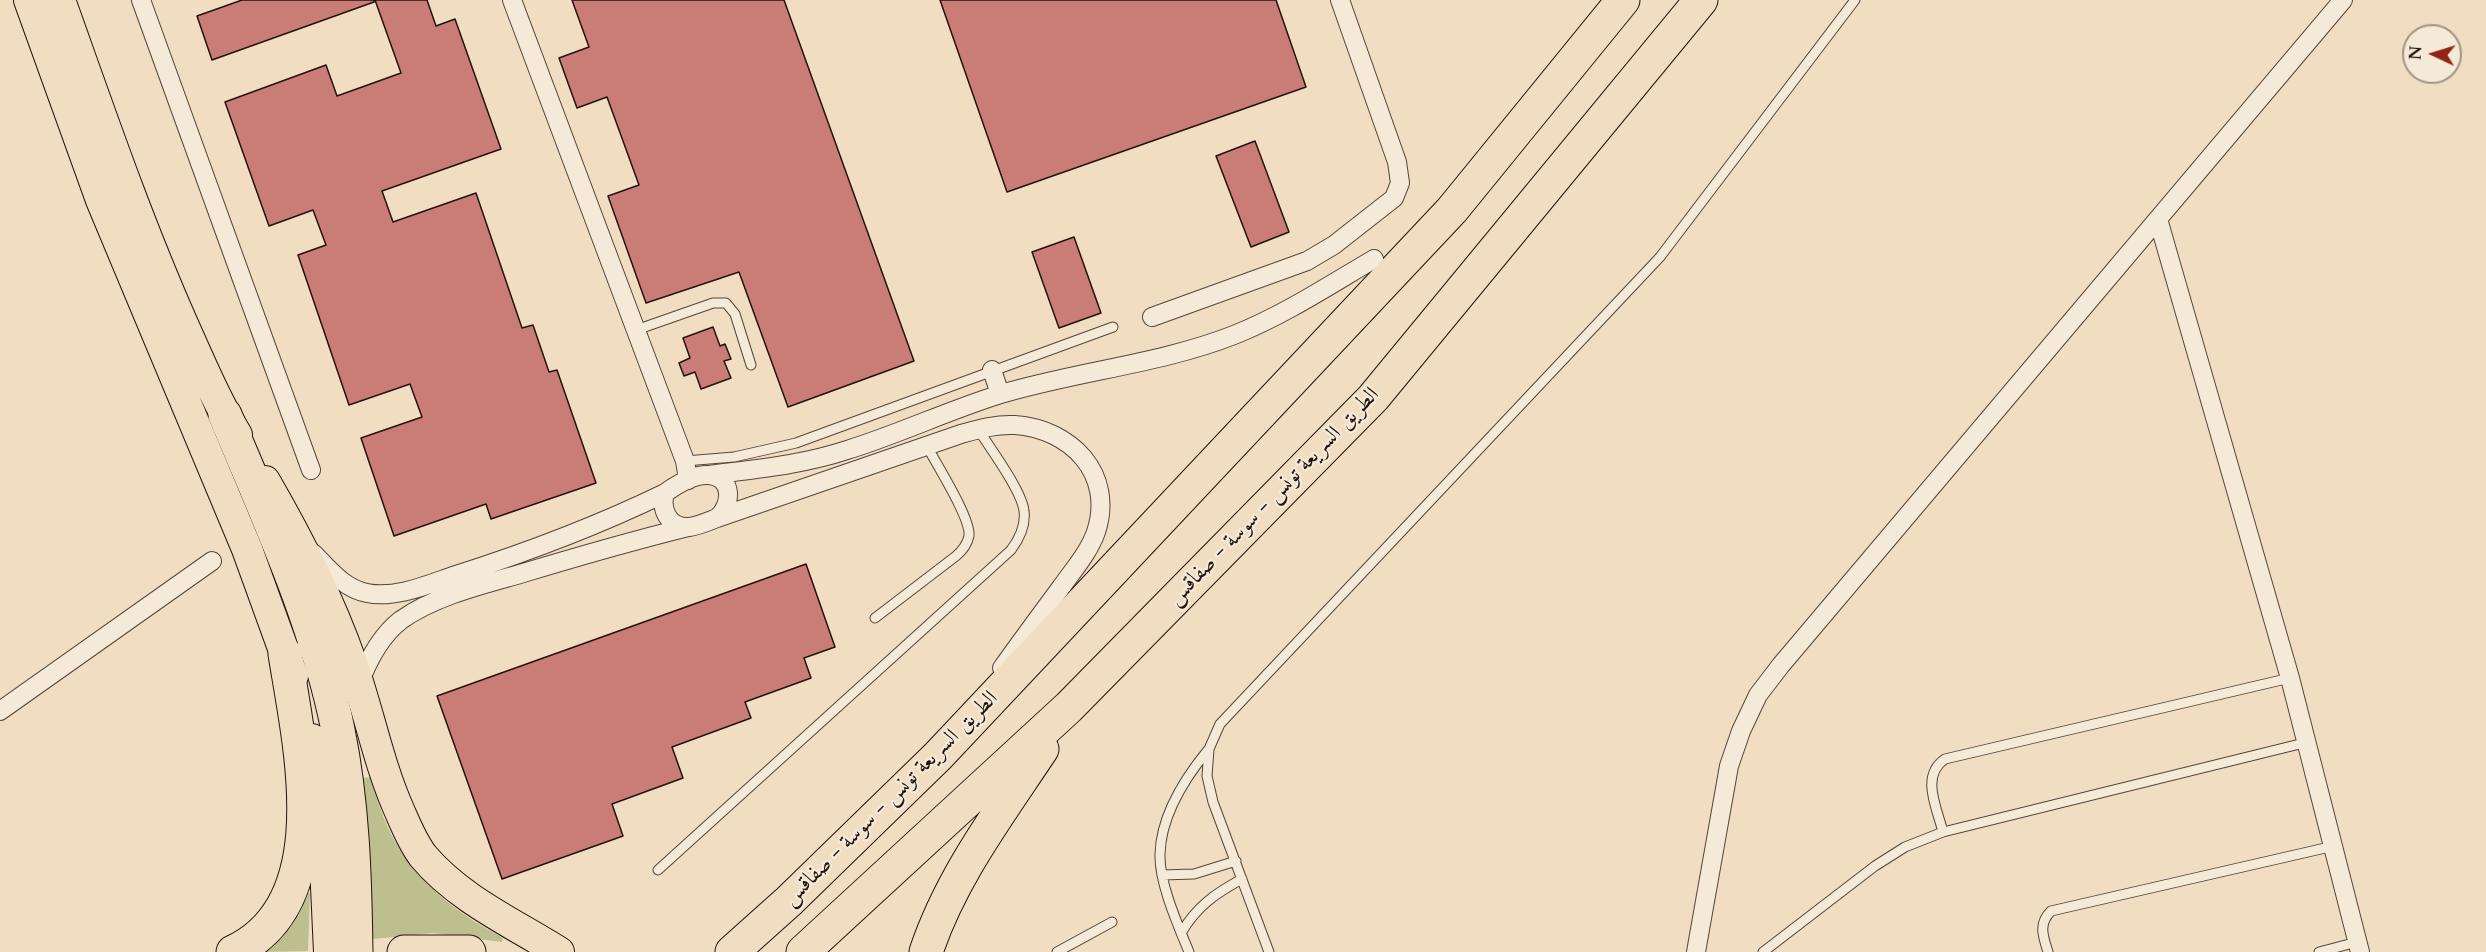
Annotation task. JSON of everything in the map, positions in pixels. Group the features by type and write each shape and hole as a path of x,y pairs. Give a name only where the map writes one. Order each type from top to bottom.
{"highway":[{"path":"28,0 101,200 247,549 301,695 311,735 322,799 328,952"},
{"path":"60,0 130,195 169,292 225,415 299,594 328,686 338,730 352,820 356,952"},
{"name":"الطريق السريعة تونس - سوسة - صفاقس","path":"732,952 789,902 938,756 1452,210 1623,0"},
{"name":"الطريق السريعة تونس - سوسة - صفاقس","path":"803,952 1069,707 1373,398 1701,0"},
{"path":"1374,258 1452,210"},
{"path":"225,415 298,537 337,626 392,793 408,831 422,855 474,901 550,946"},
{"path":"232,952 251,944 272,924 287,898 298,868 305,813 299,739 285,654"},
{"path":"926,952 934,926 958,878 1069,707"},
{"path":"404,952 469,952"}],"street":[{"path":"141,0 311,470"},
{"path":"512,0 685,461 688,480"},
{"path":"1152,317 1307,261 1348,237 1394,198 1400,183 1396,162 1340,0"},
{"path":"1696,952 1729,766 1741,731 1758,695 2343,0"},
{"path":"2158,219 2290,678 2359,947"},
{"path":"298,537 339,580 348,586 368,593 389,594 415,588 537,549 591,528 688,480 773,467 837,453 1000,394 1126,364 1233,335 1292,308 1374,258"},
{"path":"992,370 1000,394"},
{"path":"358,686 369,658 383,638 400,621 419,610 475,587 590,552 690,527 978,429 999,425 1036,429 1071,444 1088,464 1098,489 1099,517 1091,543 1084,555 938,756"},
{"path":"709,476 723,483 729,498 728,506 717,518"},
{"path":"664,493 662,501 666,516 679,526 690,527"},
{"path":"0,711 212,561"}],"lane":[{"path":"1189,952 1162,875 1160,854 1171,810 1181,788 1209,749 1220,724 1660,257 1855,0"},
{"path":"636,330 713,303 726,303 735,314 751,365"},
{"path":"685,461 734,457 796,443 1113,327"},
{"path":"658,870 1011,550 1020,538 1024,524 1022,502 978,429"},
{"path":"875,618 956,556 967,543 969,535 966,519 927,446"},
{"path":"1943,832 1931,780 1935,768 1945,759 2290,678"},
{"path":"1763,952 1875,866 1905,847 1943,832 2307,742"},
{"path":"1209,749 1207,776 1214,802 1269,952"},
{"path":"2048,952 2042,926 2051,910 2334,846"},
{"path":"1162,875 1194,874 1236,861"},
{"path":"1181,933 1206,900 1242,879"},
{"path":"1057,952 1112,922"},
{"path":"2319,952 2359,947"}],"green space":[{"path":"372,777 379,805 389,830 417,873 435,892 456,908 503,938 502,942 432,933 373,939 363,778"},
{"path":"310,893 308,951 260,952 287,926 298,911 306,894"}],"building":[{"path":"242,0 374,0 374,2 212,60 197,16"},
{"path":"375,0 427,0 436,26 455,19 501,149 382,191 393,222 476,193 522,328 533,325 549,372 557,370 596,483 491,519 486,504 394,536 361,438 422,417 410,384 349,405 298,255 326,245 313,210 269,226 225,102 326,65 337,96 401,73"},
{"path":"572,0 784,0 914,361 788,407 739,272 646,303 608,196 639,185 607,97 577,108 559,58 589,47"},
{"path":"940,0 1276,0 1306,87 1007,192"},
{"path":"1255,141 1289,232 1251,247 1216,156"},
{"path":"1074,237 1101,313 1059,328 1032,252"},
{"path":"713,327 720,346 725,344 731,359 724,361 731,378 701,389 695,372 684,376 679,363 690,358 683,338"},
{"path":"806,564 835,647 804,658 811,678 745,702 751,718 672,747 683,778 612,804 623,836 502,879 437,696"}]}
